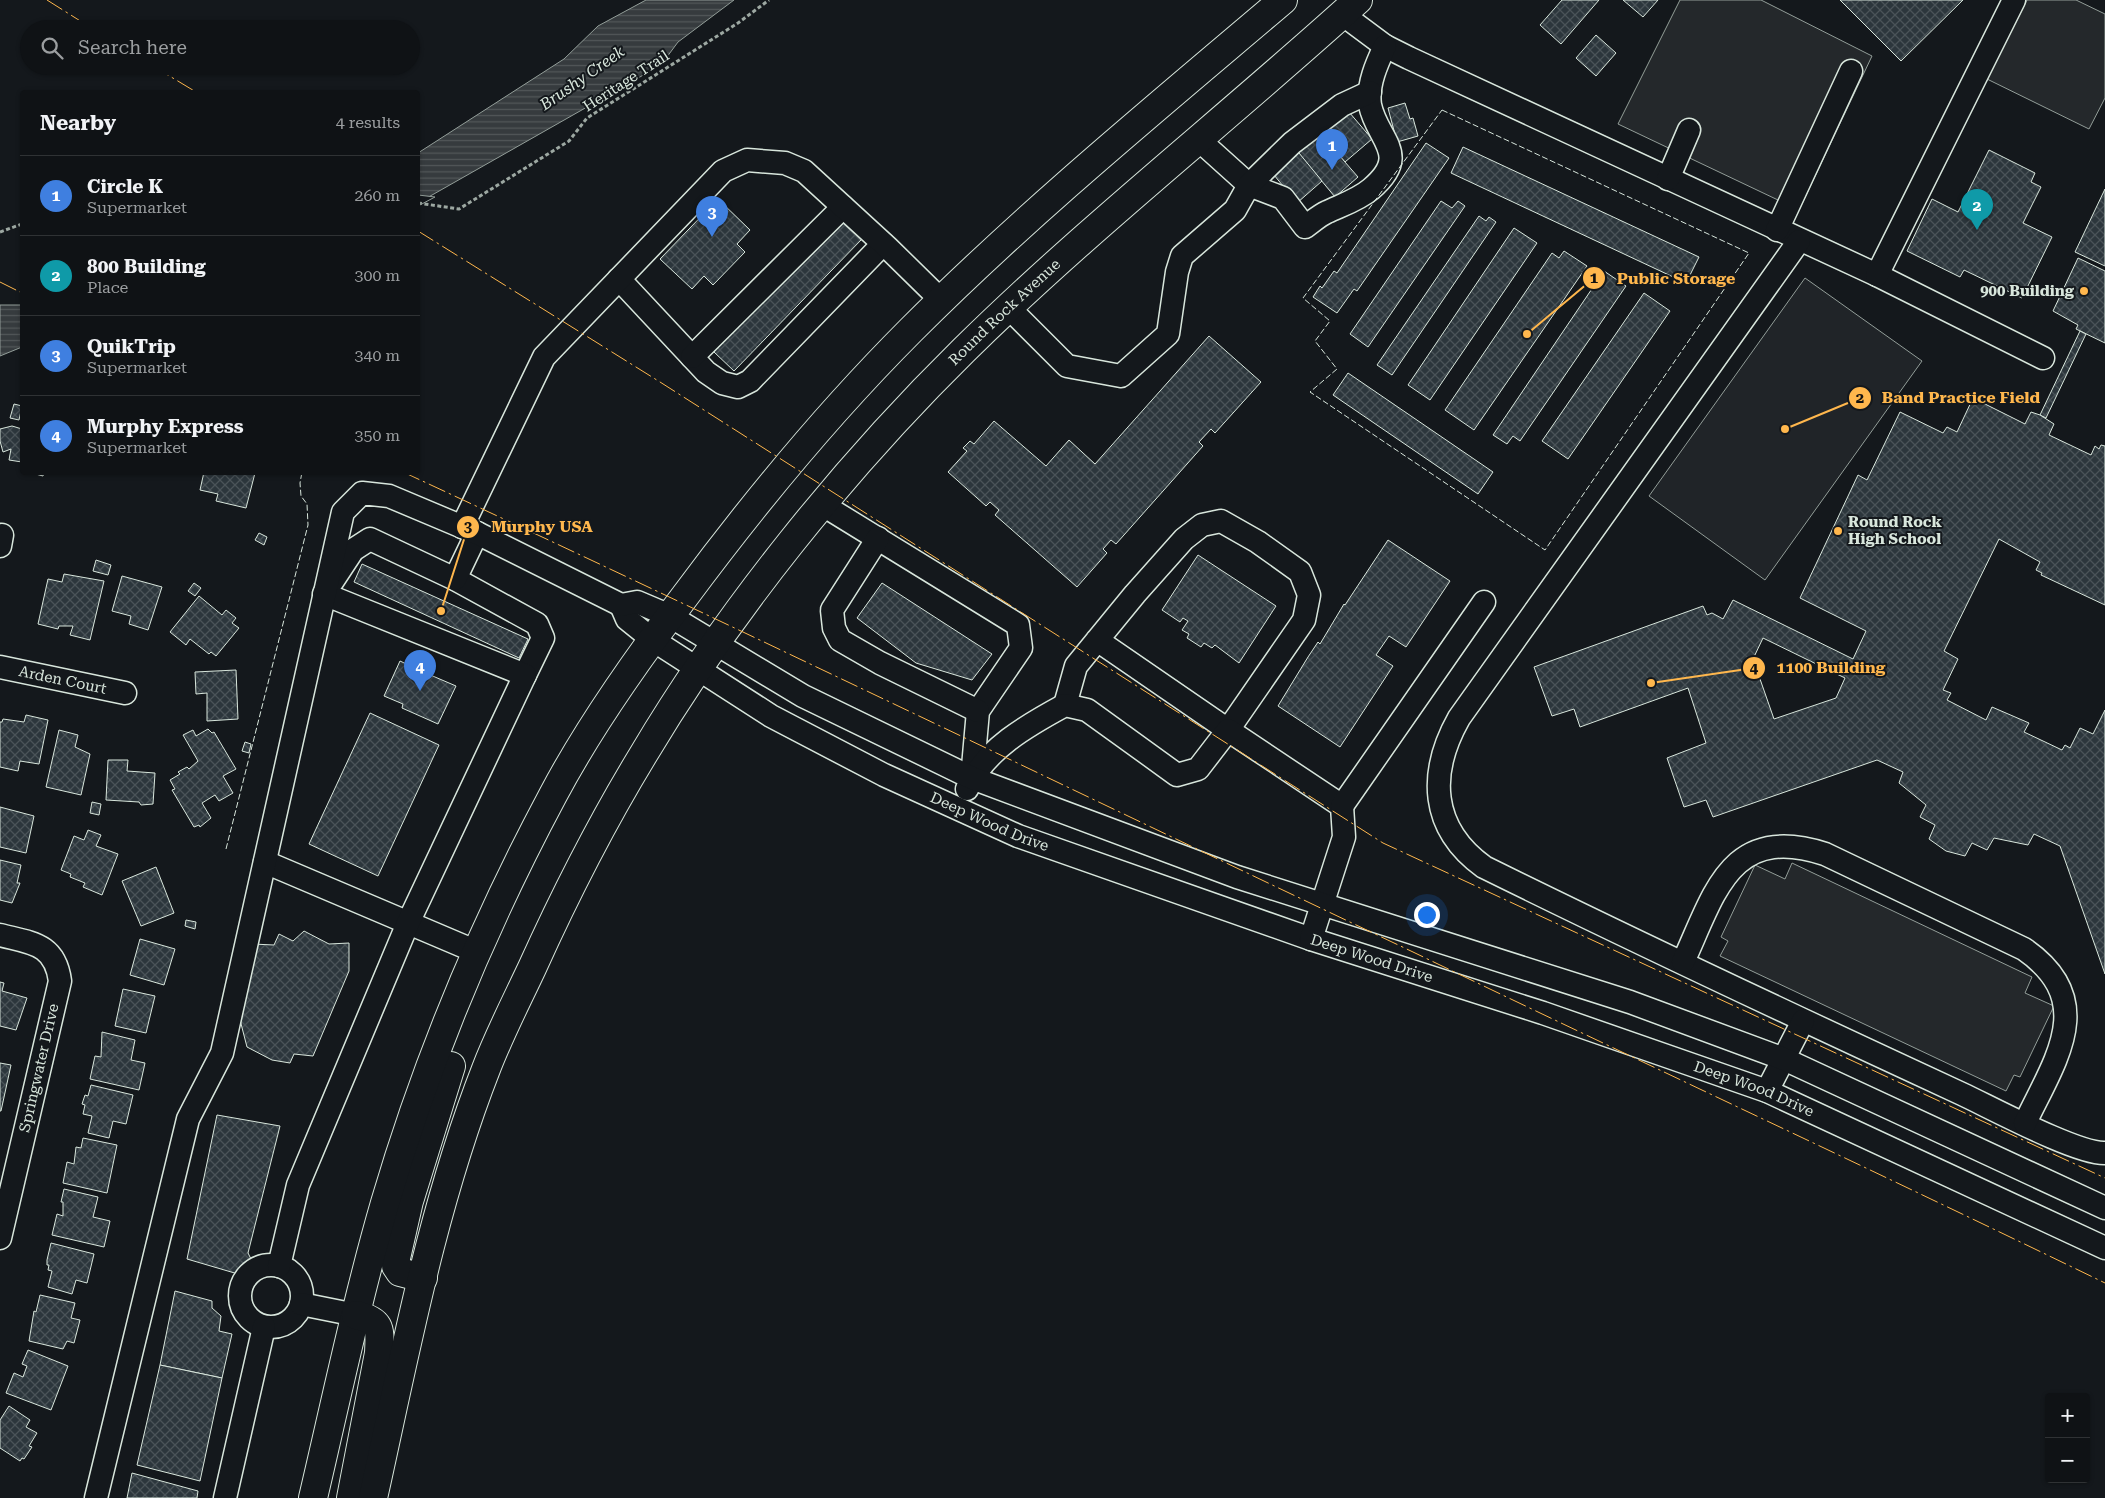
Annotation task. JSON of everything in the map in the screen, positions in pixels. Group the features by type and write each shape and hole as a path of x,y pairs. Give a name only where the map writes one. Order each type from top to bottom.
{"main road":[{"path":"313,1498 356,1315 398,1162 424,1086 477,952 554,792 594,725 670,616 744,518 874,369 940,300 1068,185 1283,0"},
{"name":"Round Rock Avenue","path":"373,1498 423,1278 444,1197 486,1070 560,909 611,810 642,755 697,670 758,585 823,504 929,385 1008,307 1350,7"},
{"path":"423,1278 400,1272 396,1266 396,1258 422,1158 461,1038 456,1002"},
{"path":"351,1498 379,1353 380,1332 376,1323 371,1318 356,1315"}],"street":[{"path":"1877,275 2014,0"},
{"path":"1350,7 1386,46 1799,241 1877,275 2043,358"},
{"path":"1199,140 1249,184 1283,198 1305,227 1327,212 1343,207 1372,188 1388,167 1392,152 1370,105 1370,92 1378,62 1386,46"},
{"path":"1777,230 1851,71"},
{"path":"1008,307 1067,366 1121,376 1168,334 1177,272 1182,256 1235,210 1249,184 1292,143 1334,110 1370,92"},
{"path":"1668,179 1689,130"},
{"path":"455,579 470,530 544,357 724,171 747,160 785,163 804,171 940,300"},
{"path":"692,357 843,207"},
{"path":"1799,241 1459,718 1447,738 1438,777 1438,794 1446,824 1453,837 1472,858 1484,867 1803,1021 2025,1124 2079,1148 2105,1153"},
{"path":"619,279 706,372 722,384 738,387 750,381 883,244"},
{"path":"96,1498 188,1119 222,1053 343,512 362,493 389,496 470,530 621,605 637,602 670,616 803,696 972,778 1236,878 1323,903 1630,1002 1784,1059 2105,1208"},
{"path":"823,504 1018,625 1021,648 978,711 972,778"},
{"path":"958,808 972,778 1006,742 1032,723 1065,705 1087,710 1177,775 1198,769 1228,730 1304,620 1308,595 1300,572 1258,542 1221,521 1202,526 1184,539 1076,666 1065,705"},
{"path":"878,538 832,610 834,628 840,640 880,663 978,711"},
{"path":"279,1266 298,1185 408,923 543,638 538,624 455,579 370,539 353,550 324,594"},
{"path":"324,594 524,675"},
{"path":"1311,939 1344,837 1342,806 1484,602"},
{"name":"Deep Wood Drive","path":"621,605 627,619 653,640 697,670 796,729 884,775 1036,843 1311,939 1543,1013 1767,1091 2105,1248"},
{"path":"1097,640 1342,806"},
{"name":"Arden Court","path":"0,667 125,693"},
{"path":"1683,962 1717,889 1740,860 1758,850 1783,846 1806,848 1834,858 2024,949 2045,965 2054,976 2065,1002 2065,1033 2059,1052 2025,1124"},
{"path":"265,862 477,952"},
{"name":"Springwater Drive","path":"0,935 39,945 51,954 58,966 60,981 8,1168 1,1228"},
{"path":"1767,1091 1803,1021"},
{"path":"279,1266 289,1270 297,1278 302,1288 301,1304 294,1318 286,1324 264,1327 248,1316 241,1299 242,1289 252,1273 260,1268 279,1266"},
{"path":"301,1304 356,1315"},
{"path":"225,1498 264,1327"}],"path":[{"name":"Heritage Trail","path":"420,203 446,205 459,209 569,140 587,118 738,23 769,0"},
{"path":"0,232 20,225"}],"shaded area":[{"path":"1680,0 1761,0 1872,56 1799,210 1618,124"},
{"path":"2027,0 2076,0 2105,14 2105,98 2089,129 1987,79"},
{"path":"1805,278 1922,361 1765,580 1649,496"},
{"path":"1792,863 2032,977 2025,993 2054,1006 2020,1077 2014,1075 2006,1091 1720,956 1728,941 1721,937 1755,865 1785,879"}],"water":[{"name":"Brushy Creek","path":"646,0 734,0 678,42 661,65 420,202 420,152 564,59 598,26"},
{"path":"0,305 20,305 20,348 0,356"}],"pier":[{"path":"420,195 435,197 420,205"}],"building":[{"path":"1562,0 1599,0 1561,44 1540,25"},
{"path":"1623,0 1658,0 1643,17"},
{"path":"1840,0 1963,0 1901,61"},
{"path":"1596,35 1616,53 1596,76 1576,58"},
{"path":"1405,103 1410,119 1413,118 1418,136 1397,142 1388,108"},
{"path":"1349,112 1372,139 1345,162 1322,134"},
{"path":"1318,131 1358,177 1335,197 1296,150"},
{"path":"1426,143 1449,158 1357,291 1354,289 1337,313 1313,297 1334,271 1337,273"},
{"path":"1463,147 1699,257 1686,283 1451,173"},
{"path":"1989,150 2035,173 2031,182 2041,187 2023,223 2052,237 2022,298 1964,270 1960,277 1907,251 1932,199 1958,212"},
{"path":"1299,153 1322,181 1297,203 1274,175"},
{"path":"2105,189 2105,266 2075,252"},
{"path":"718,199 750,230 737,244 745,252 713,285 704,276 692,289 660,259"},
{"path":"1441,201 1452,208 1458,201 1465,206 1368,347 1350,334"},
{"path":"1479,216 1486,221 1489,217 1496,222 1392,375 1377,365"},
{"path":"842,220 862,239 734,371 714,352"},
{"path":"1514,228 1537,243 1430,400 1408,385"},
{"path":"1564,251 1587,266 1474,430 1445,410 1552,253 1559,258"},
{"name":"900 Building","path":"2078,258 2105,271 2105,343 2076,329 2078,325 2053,311"},
{"path":"1604,271 1626,286 1520,441 1513,436 1507,444 1493,435"},
{"path":"1644,293 1670,311 1568,459 1542,441"},
{"path":"2080,331 2086,334 2046,418 2040,415"},
{"path":"1209,336 1261,382 1215,433 1211,429 1199,442 1203,446 1116,544 1111,540 1103,549 1107,553 1077,587 995,515 999,510 990,502 986,506 948,472 967,451 963,448 970,441 974,444 994,421 1046,466 1069,440 1095,464"},
{"path":"1348,373 1493,472 1478,494 1333,395"},
{"path":"1973,398 2025,424 2031,412 2040,415 2054,424 2049,435 2091,455 2095,446 2099,449 2101,445 2105,446 2105,605 2041,575 2042,573 2036,570 2040,562 1999,539 1944,651 1958,659 1943,690 1951,693 1947,700 1986,720 1992,707 2029,723 2024,732 2062,750 2065,745 2070,748 2080,728 2093,734 2105,710 2105,974 2060,846 2034,834 2028,845 1994,838 1987,850 1972,843 1965,856 1946,851 1929,839 1935,825 1920,817 1926,805 1899,783 1903,772 1877,760 1713,817 1706,800 1684,807 1667,758 1706,743 1688,688 1580,727 1574,709 1552,716 1534,667 1703,606 1707,615 1712,613 1723,619 1733,600 1853,659 1866,631 1800,598 1858,475 1867,480 1900,412 1943,433 1947,427 1957,432","holes":["1763,638 1845,678 1836,698 1774,719 1753,659"]},
{"path":"14,404 20,406 19,420 10,418"},
{"path":"12,426 20,428 20,462 9,460 11,449 3,452 0,441 0,429"},
{"path":"203,475 254,475 246,508 216,501 218,494 200,490"},
{"path":"259,533 267,537 264,545 255,540"},
{"path":"1388,540 1450,581 1406,647 1389,636 1376,655 1393,666 1340,747 1278,706 1308,657 1318,642 1320,644 1344,604"},
{"path":"1198,555 1276,606 1239,663 1215,645 1212,648 1204,643 1201,647 1187,638 1189,634 1182,630 1188,621 1183,618 1180,622 1162,610"},
{"path":"96,560 111,565 108,575 93,571"},
{"path":"362,564 528,639 519,658 354,582"},
{"path":"64,574 104,581 90,640 70,635 73,626 59,626 58,629 38,624 48,579 62,582"},
{"path":"122,576 162,587 148,630 129,624 131,616 112,611"},
{"path":"194,583 201,588 195,596 188,591"},
{"path":"882,583 992,654 972,680 916,663 857,618"},
{"path":"199,596 222,615 226,610 236,618 232,623 239,628 216,656 211,652 209,654 190,639 186,645 170,632"},
{"path":"400,661 413,667 414,663 430,670 428,674 456,686 438,724 402,708 403,704 384,696"},
{"path":"236,670 238,719 207,721 207,693 196,694 195,672"},
{"path":"370,713 439,745 378,876 309,844"},
{"path":"26,715 48,720 39,764 20,761 18,771 0,767 0,722 3,719 24,722"},
{"path":"208,729 212,733 214,732 236,769 223,776 233,793 219,801 215,795 202,803 211,818 200,827 199,825 194,827 172,790 175,789 170,780 180,774 178,772 187,767 189,769 198,761 183,735 193,730 196,736"},
{"path":"59,730 78,735 75,747 90,754 81,795 46,787"},
{"path":"245,742 251,744 249,753 242,751"},
{"path":"108,760 128,760 127,771 155,773 153,804 141,805 139,802 106,800"},
{"path":"92,802 101,804 99,815 90,813"},
{"path":"0,807 34,816 26,853 0,847"},
{"path":"88,830 101,835 96,846 118,854 102,895 83,887 85,883 70,877 71,874 61,870 74,836 84,840"},
{"path":"0,860 21,865 17,883 20,883 12,903 0,900"},
{"path":"156,867 174,913 141,926 122,881"},
{"path":"186,920 196,922 195,929 185,926"},
{"path":"304,931 329,944 349,943 349,971 313,1056 294,1054 290,1063 272,1060 247,1047 239,1016 252,944 274,945 279,934 293,941"},
{"path":"140,939 175,949 164,985 130,975"},
{"path":"0,982 4,983 2,991 27,998 16,1030 0,1026"},
{"path":"123,989 155,996 146,1033 115,1026"},
{"path":"102,1032 135,1040 131,1060 145,1063 139,1090 90,1079 95,1056 101,1057"},
{"path":"0,1063 11,1065 1,1111 0,1111"},
{"path":"91,1085 133,1095 126,1124 113,1121 109,1138 88,1133 92,1116 83,1114 85,1105 82,1104 85,1095 88,1096"},
{"path":"217,1115 280,1126 248,1253 251,1259 238,1274 187,1259"},
{"path":"83,1138 117,1145 107,1193 63,1183 67,1162 74,1164 76,1147 81,1148"},
{"path":"64,1189 98,1197 93,1217 110,1221 104,1247 52,1235 57,1214 63,1216 63,1202 61,1202"},
{"path":"51,1243 94,1254 87,1283 76,1280 72,1294 48,1287 52,1271 48,1270 49,1265 47,1265"},
{"path":"175,1291 212,1301 212,1308 221,1316 219,1331 232,1334 222,1378 160,1365"},
{"path":"40,1295 75,1303 71,1318 80,1320 74,1343 67,1341 63,1349 29,1341 34,1311 36,1312"},
{"path":"28,1350 68,1366 51,1410 6,1393 14,1373 23,1377 27,1366 22,1364"},
{"path":"160,1365 222,1378 200,1481 137,1465"},
{"path":"9,1406 30,1420 26,1427 37,1433 29,1446 32,1447 24,1459 22,1458 20,1461 0,1448 0,1420"},
{"path":"132,1473 198,1491 197,1498 127,1498"}],"fence":[{"path":"1442,110 1749,253 1545,550 1310,392 1337,369 1315,341 1330,321 1303,298 1442,110"},
{"path":"226,849 308,525 307,504 301,496 301,475"}],"power":[{"path":"47,0 79,20"},
{"path":"168,75 193,90"},
{"path":"420,232 660,382 1383,843 2105,1178"},
{"path":"0,282 20,292"},
{"path":"409,475 2105,1283"}],"place":[{"name":"Circle K","path":"1332,170"},
{"name":"800 Building","path":"1977,230"},
{"name":"QuikTrip","path":"712,237"},
{"name":"900 Building","path":"2084,291"},
{"name":"Public Storage","path":"1527,334"},
{"name":"Band Practice Field","path":"1785,429"},
{"name":"Round Rock High School","path":"1838,531"},
{"name":"Murphy USA","path":"441,611"},
{"name":"1100 Building","path":"1651,683"},
{"name":"Murphy Express","path":"420,691"}]}
